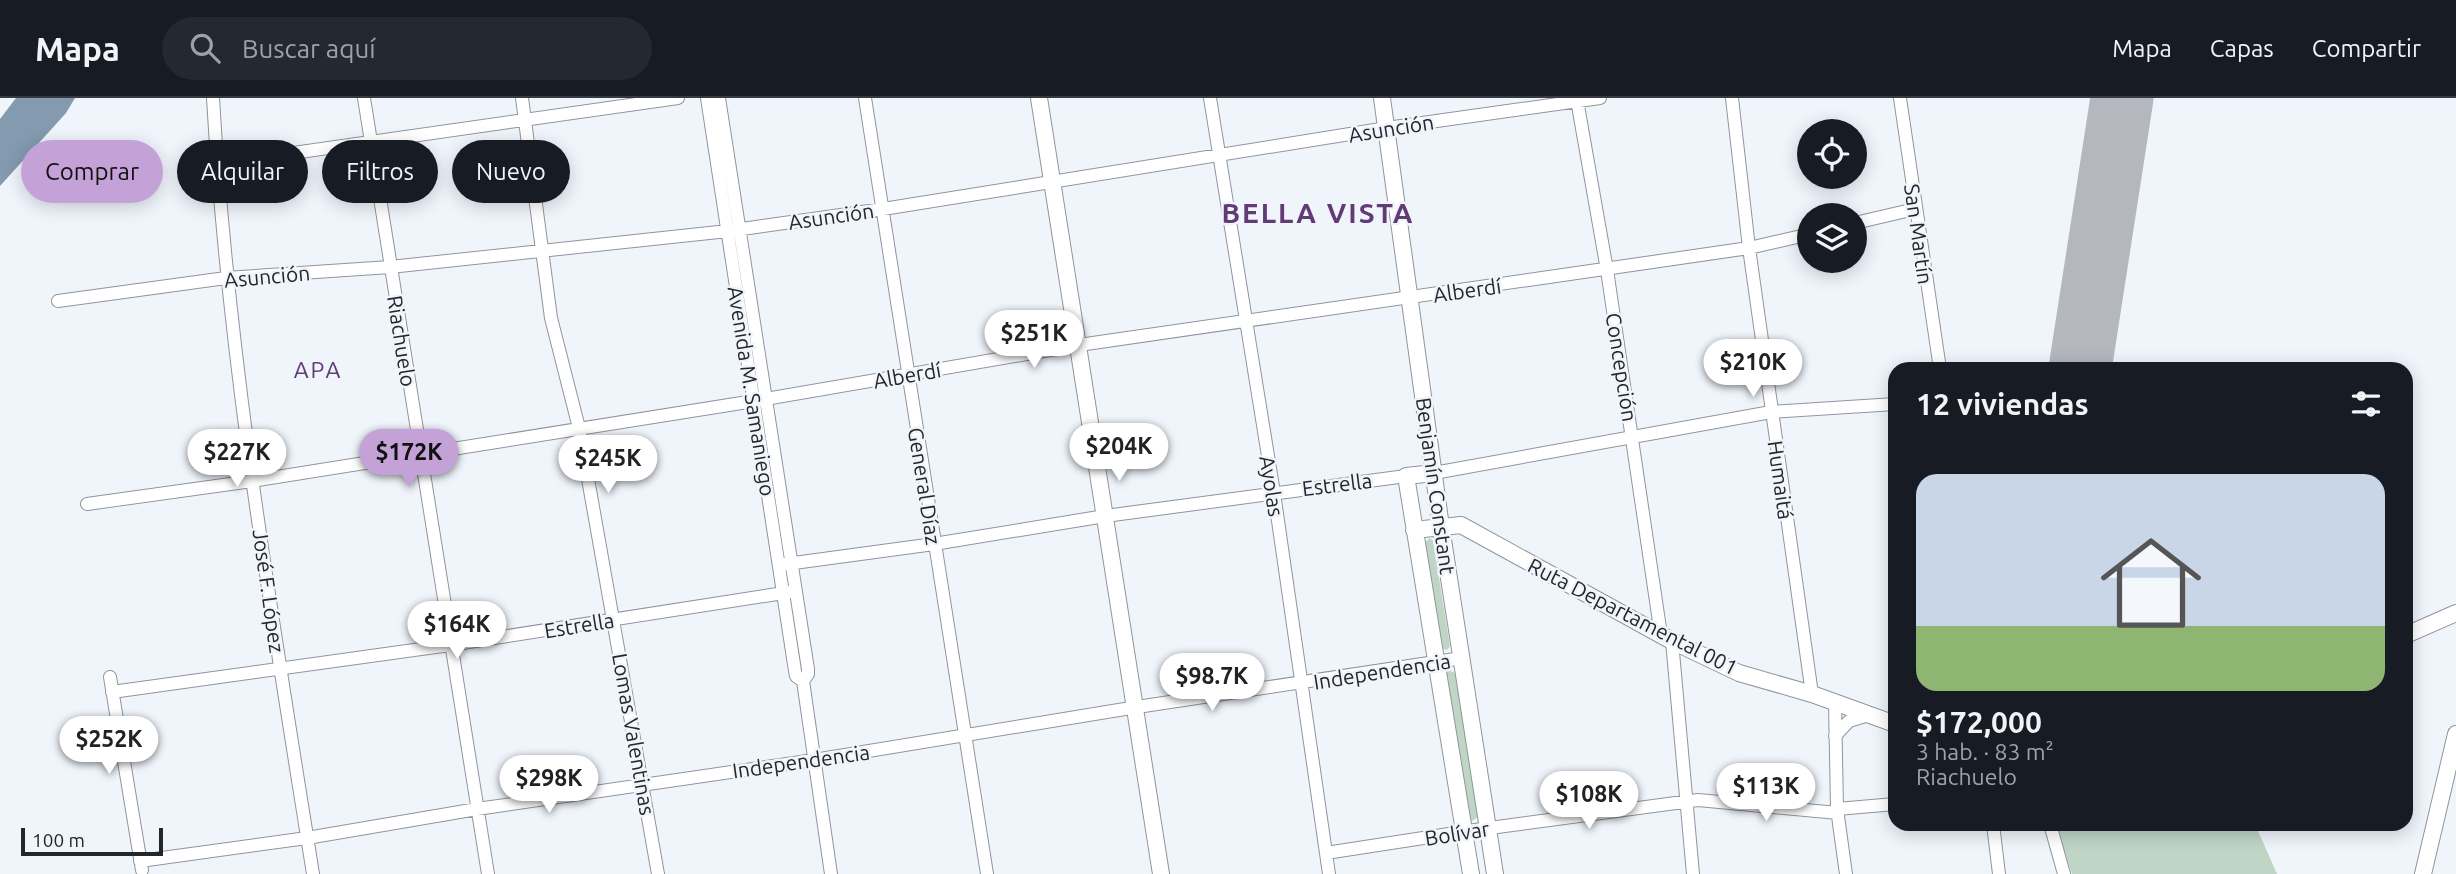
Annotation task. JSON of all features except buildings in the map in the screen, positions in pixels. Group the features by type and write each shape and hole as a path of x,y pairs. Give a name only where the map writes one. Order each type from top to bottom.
{"street":[{"name":"José F. López","path":"213,98 215,140"},
{"name":"Riachuelo","path":"364,98 371,140"},
{"name":"Lomas Valentinas","path":"522,98 551,318 579,428 658,874"},
{"path":"392,140 678,98"},
{"name":"Avenida M. Samaniego","path":"707,98 734,230"},
{"name":"Avenida M. Samaniego","path":"719,98 734,230 789,592 808,669 803,681 831,874"},
{"name":"General Díaz","path":"865,98 907,375 929,544 960,737 987,874"},
{"path":"1038,98 1161,874"},
{"name":"Ayolas","path":"1210,98 1274,492 1329,874"},
{"name":"Benjamín Constant","path":"1382,98 1441,527 1495,874"},
{"name":"Asunción","path":"58,301 226,278 390,267 734,230 1220,156 1552,101 1600,98"},
{"name":"Humaitá","path":"1732,98 1749,248 1812,694"},
{"name":"San Martín","path":"1900,98 1939,362"},
{"name":"Concepción","path":"1577,100 1667,638 1693,874"},
{"name":"José F. López","path":"219,203 226,278 252,481 313,874"},
{"name":"Riachuelo","path":"380,203 488,874"},
{"path":"1867,220 1915,209"},
{"name":"Alberdí","path":"87,504 252,481 760,400 1079,345 1607,270 1749,248 1797,237"},
{"name":"Estrella","path":"785,564 1274,492 1434,473 1772,412 1888,404"},
{"name":"Benjamín Constant","path":"1406,476 1471,874"},
{"name":"Ruta Departamental 001","path":"1415,530 1461,525 1667,638 1739,673 1812,694 1888,722"},
{"name":"Estrella","path":"112,692 450,645 789,592"},
{"path":"2413,632 2456,612"},
{"name":"Independencia","path":"110,677 141,865 477,809 814,760 1136,707 1462,658"},
{"path":"1835,703 1837,811 1846,874"},
{"path":"1835,736 1849,721 1869,715"},
{"path":"2423,874 2456,734"},
{"name":"Bolívar","path":"1326,853 1699,800 1837,811 1888,805"},
{"path":"1994,831 1999,874"},
{"path":"2052,831 2064,874"}],"green space":[{"path":"1430,538 1433,541 1450,646 1447,650 1441,648 1424,543"},
{"path":"1448,670 1455,673 1478,817 1472,821 1445,674"},
{"path":"2058,831 2258,831 2277,874 2072,874"}],"water":[{"path":"16,98 75,98 66,113 42,140 21,140 21,163 0,186 0,119"}],"runway":[{"path":"2081,362 2122,98"}],"district":[{"name":"BELLA VISTA","path":"1318,212"},
{"name":"APA","path":"318,369"}]}
